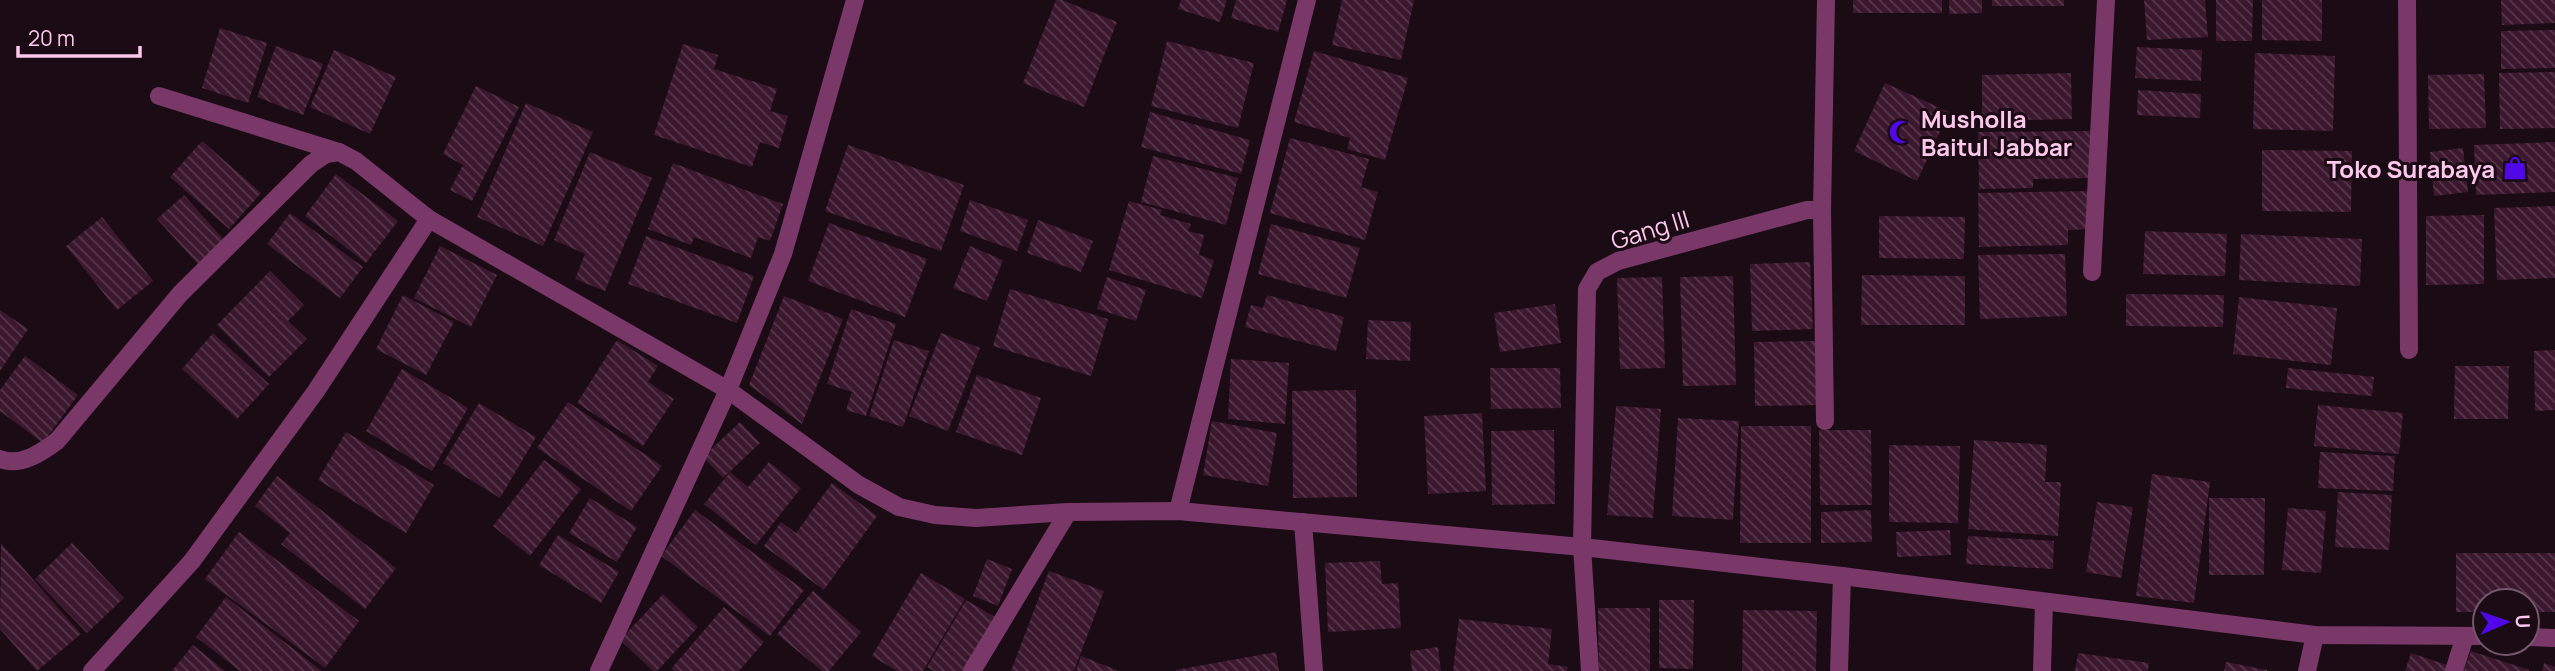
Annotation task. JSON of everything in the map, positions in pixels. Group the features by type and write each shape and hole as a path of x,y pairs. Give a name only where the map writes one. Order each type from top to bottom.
{"street":[{"path":"599,671 728,390 783,254 855,0"},
{"path":"1178,511 1307,0"},
{"path":"1825,421 1822,210 1826,0"},
{"path":"2092,272 2106,0"},
{"path":"2407,0 2409,349"},
{"path":"159,96 339,152 356,161 429,219 728,390 859,485 900,506 935,515 976,518 1068,512 1178,511 1582,547 1842,576 2315,635 2471,636"},
{"path":"0,458 9,463 32,457 57,440 180,294 311,164 327,154 339,152"},
{"name":"Gang III","path":"1590,671 1582,547 1587,289 1597,272 1618,261 1800,212 1822,210"},
{"path":"92,671 192,561 316,391 429,219"},
{"path":"972,671 1068,512"},
{"path":"1303,522 1314,671"},
{"path":"1839,671 1842,576"},
{"path":"2042,671 2044,601"},
{"path":"2307,671 2315,635"},
{"path":"2454,671 2465,636"}],"building":[{"path":"1056,0 1117,22 1084,107 1023,83"},
{"path":"1181,0 1227,0 1220,22 1178,9"},
{"path":"1236,0 1287,0 1278,32 1231,18"},
{"path":"1342,0 1414,0 1401,60 1332,45"},
{"path":"1853,0 1942,0 1942,13 1853,13"},
{"path":"1949,0 1982,0 1982,13 1949,14"},
{"path":"1992,0 2064,0 2064,6 1992,6"},
{"path":"2144,0 2205,0 2208,37 2147,40"},
{"path":"2216,0 2253,0 2252,41 2216,41"},
{"path":"2262,0 2322,0 2322,41 2262,40"},
{"path":"2501,0 2555,0 2555,23 2502,25"},
{"path":"220,28 267,43 248,103 202,88"},
{"path":"2555,30 2555,68 2501,69 2501,31"},
{"path":"1167,41 1254,63 1238,128 1151,106"},
{"path":"683,44 718,55 714,69 777,89 770,111 788,116 779,148 760,142 752,167 654,135"},
{"path":"276,46 323,64 303,115 257,97"},
{"path":"2137,47 2202,50 2201,81 2135,78"},
{"path":"334,50 396,77 370,134 310,107"},
{"path":"1314,51 1408,78 1385,160 1347,149 1350,138 1294,122"},
{"path":"2255,53 2335,56 2333,131 2253,129"},
{"path":"2555,72 2555,128 2500,129 2499,73"},
{"path":"2071,73 2072,119 1982,121 1982,75"},
{"path":"2484,74 2486,128 2429,129 2428,75"},
{"name":"Musholla Baitul Jabbar","path":"1885,83 1949,112 1917,181 1854,151"},
{"path":"476,86 519,107 472,201 450,190 463,165 443,154"},
{"path":"2138,90 2201,94 2200,118 2137,115"},
{"path":"526,103 593,132 543,246 477,217"},
{"path":"1150,112 1250,140 1241,174 1141,147"},
{"path":"2096,131 2096,178 2033,179 2033,188 1979,189 1978,132"},
{"path":"1290,138 1369,159 1361,187 1378,192 1365,240 1270,213"},
{"path":"202,141 261,193 229,229 170,177"},
{"name":"Toko Surabaya","path":"2555,142 2555,192 2476,195 2474,145"},
{"path":"848,145 964,185 941,251 825,211"},
{"path":"2463,148 2468,192 2434,196 2430,152"},
{"path":"2262,150 2352,151 2351,212 2262,211"},
{"path":"590,152 652,178 605,291 575,279 585,254 554,240"},
{"path":"1153,156 1238,178 1226,225 1141,202"},
{"path":"673,163 783,204 770,241 758,237 751,258 694,237 691,245 648,229"},
{"path":"336,174 398,221 366,263 305,216"},
{"path":"2093,191 2094,229 2068,230 2068,245 1979,247 1978,193"},
{"path":"184,195 225,241 198,264 157,219"},
{"path":"970,200 1028,220 1017,251 960,231"},
{"path":"1129,201 1162,210 1160,215 1191,224 1188,231 1204,235 1199,255 1214,260 1202,298 1109,270"},
{"path":"2555,206 2555,278 2497,280 2494,208"},
{"path":"290,213 363,267 340,298 267,244"},
{"path":"2484,215 2484,284 2426,285 2426,216"},
{"path":"1879,216 1965,217 1964,259 1879,258"},
{"path":"102,217 153,281 117,310 66,246"},
{"path":"1038,220 1093,241 1081,272 1027,253"},
{"path":"829,223 927,259 905,317 808,281"},
{"path":"1271,224 1360,248 1346,298 1258,274"},
{"path":"2145,231 2227,234 2225,276 2143,274"},
{"path":"2241,234 2362,239 2360,286 2239,280"},
{"path":"646,236 754,276 737,323 628,284"},
{"path":"440,246 497,275 471,327 414,298"},
{"path":"970,246 1003,260 987,301 953,288"},
{"path":"2065,254 2067,316 1980,319 1978,255"},
{"path":"1810,262 1813,329 1752,331 1750,264"},
{"path":"270,271 304,305 288,321 307,339 269,377 217,325"},
{"path":"1862,275 1965,276 1965,325 1861,325"},
{"path":"1733,276 1736,385 1683,386 1680,277"},
{"path":"1107,277 1146,290 1136,321 1097,309"},
{"path":"1662,277 1665,368 1620,369 1617,278"},
{"path":"1010,289 1108,319 1091,376 993,346"},
{"path":"2126,294 2224,295 2223,327 2126,326"},
{"path":"403,295 454,322 426,375 376,349"},
{"path":"1267,295 1344,317 1336,351 1245,327 1251,305 1263,308"},
{"path":"784,296 843,319 802,424 749,385"},
{"path":"2239,297 2337,308 2331,365 2233,354"},
{"path":"1555,304 1561,343 1500,352 1494,313"},
{"path":"851,309 896,324 866,416 846,410 852,392 827,384"},
{"path":"0,310 28,329 0,371"},
{"path":"1368,320 1411,322 1410,361 1366,359"},
{"path":"213,333 269,384 237,419 182,369"},
{"path":"941,333 980,348 948,431 909,416"},
{"path":"617,340 658,366 648,382 674,399 643,446 577,403"},
{"path":"894,340 929,351 903,427 869,416"},
{"path":"1816,341 1817,405 1755,406 1754,342"},
{"path":"2555,350 2555,410 2535,411 2534,351"},
{"path":"25,356 78,395 43,443 0,411 0,390"},
{"path":"1231,359 1289,363 1285,424 1228,419"},
{"path":"2455,366 2509,366 2508,419 2454,419"},
{"path":"1490,368 1560,368 1561,408 1491,409"},
{"path":"2288,368 2374,377 2372,396 2286,388"},
{"path":"402,369 468,408 432,471 366,431"},
{"path":"977,375 1041,398 1022,455 956,432"},
{"path":"1356,390 1357,497 1293,498 1292,391"},
{"path":"568,402 662,466 631,511 537,448"},
{"path":"479,403 536,437 500,498 443,463"},
{"path":"2318,405 2403,413 2399,454 2314,446"},
{"path":"1616,406 1661,409 1653,518 1607,515"},
{"path":"1482,413 1486,491 1428,494 1424,416"},
{"path":"1678,418 1739,421 1733,520 1672,516"},
{"path":"1212,421 1277,433 1268,486 1203,475"},
{"path":"740,422 760,443 723,478 703,457"},
{"path":"1741,426 1811,426 1811,543 1740,543"},
{"path":"1554,430 1555,504 1492,505 1491,431"},
{"path":"1819,430 1871,430 1872,505 1820,505"},
{"path":"346,432 434,485 406,533 318,480"},
{"path":"1974,440 2047,445 2045,482 2061,482 2058,536 1968,529"},
{"path":"1889,445 1960,446 1958,523 1889,522"},
{"path":"2320,452 2395,456 2393,491 2318,488"},
{"path":"544,460 581,489 530,556 493,526"},
{"path":"769,462 801,488 756,545 704,504 730,472 748,487"},
{"path":"2152,474 2210,482 2194,603 2136,596"},
{"path":"277,476 396,568 365,609 281,544 290,533 255,506"},
{"path":"832,483 877,516 824,590 764,546 781,522 796,533"},
{"path":"2338,492 2392,495 2389,550 2335,547"},
{"path":"590,498 637,527 617,562 569,533"},
{"path":"2209,498 2265,498 2264,575 2209,575"},
{"path":"2097,502 2133,507 2121,578 2086,572"},
{"path":"2288,508 2326,511 2321,573 2282,570"},
{"path":"695,510 804,590 770,636 661,556"},
{"path":"1871,510 1872,542 1821,543 1821,512"},
{"path":"1950,530 1951,555 1897,557 1896,532"},
{"path":"239,532 359,621 325,668 205,579"},
{"path":"558,535 619,572 601,603 539,565"},
{"path":"1968,536 2054,541 2053,569 1966,564"},
{"path":"1,543 81,634 37,671 0,629"},
{"path":"72,543 124,598 87,633 35,579"},
{"path":"2456,553 2555,553 2555,612 2541,612 2541,587 2471,587 2471,612 2456,612"},
{"path":"987,559 1012,569 998,606 973,596"},
{"path":"1380,561 1382,584 1398,583 1401,628 1328,632 1325,563"},
{"path":"1049,571 1104,591 1074,671 1011,671"},
{"path":"921,573 965,599 923,671 897,671 872,656"},
{"path":"813,591 861,632 829,671 822,671 777,634"},
{"path":"663,594 698,627 657,671 653,671 620,640"},
{"path":"226,597 322,671 240,671 196,637"},
{"path":"966,600 995,617 964,671 934,671 927,667"},
{"path":"1659,600 1694,600 1693,669 1659,668"},
{"path":"724,607 764,642 739,671 671,669"},
{"path":"1598,608 1650,608 1650,671 1599,671"},
{"path":"1743,610 1817,611 1816,671 1742,671"},
{"path":"1459,619 1552,629 1548,664 1568,667 1567,671 1453,671"},
{"path":"193,645 225,671 172,671"},
{"path":"1438,647 1441,671 1412,671 1410,651"},
{"path":"2471,651 2471,657 2489,657 2529,670 2529,671 2464,671"},
{"path":"1276,652 1279,671 1176,671 1176,670"},
{"path":"2078,653 2149,663 2148,671 2075,671"},
{"path":"2411,653 2450,666 2449,671 2405,671"},
{"path":"1081,656 1119,671 1076,671"},
{"path":"2226,662 2267,670 2267,671 2224,671"},
{"path":"2544,663 2555,667 2555,671 2542,671"}],"place":[{"name":"Musholla Baitul Jabbar","path":"1901,132"},
{"name":"Toko Surabaya","path":"2515,168"}]}
